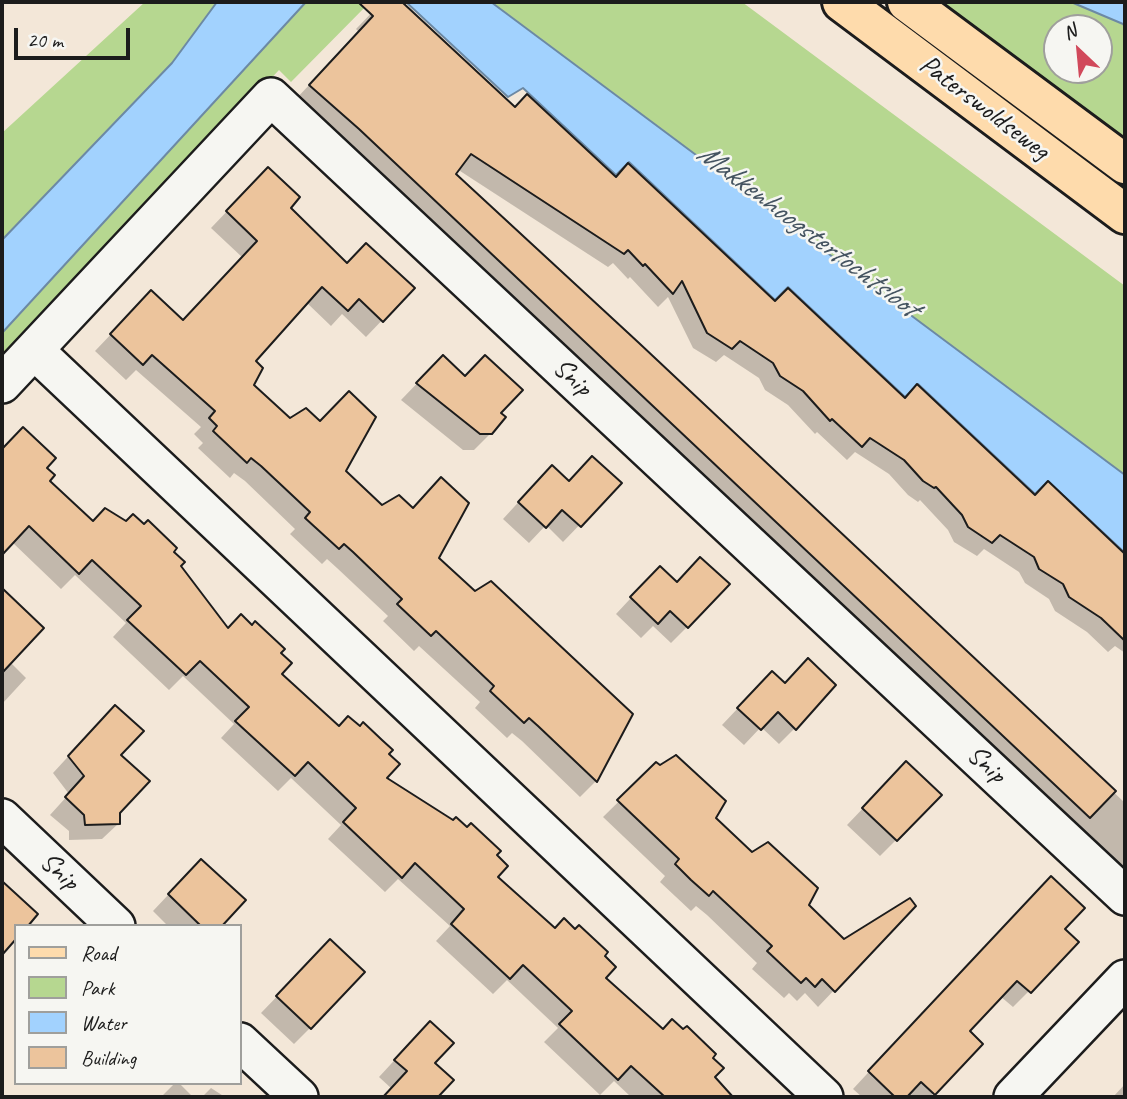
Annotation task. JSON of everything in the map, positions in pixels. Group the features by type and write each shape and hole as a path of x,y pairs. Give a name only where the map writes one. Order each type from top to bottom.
{"main road":[{"name":"Paterswoldseweg","path":"842,2 1125,214"},
{"name":"Paterswoldseweg","path":"907,2 1125,164"}],"street":[{"name":"Snip","path":"2,384 271,97 1125,896"},
{"path":"34,350 824,1097"},
{"name":"Snip","path":"2,818 115,924"},
{"path":"1013,1097 1125,979"},
{"path":"242,1044 299,1097"}],"green space":[{"path":"145,2 217,2 172,63 2,240 2,133"},
{"path":"306,2 370,2 291,82 279,70 2,364 2,333"},
{"path":"491,2 742,2 1125,286 1125,475"},
{"path":"936,2 1071,2 1099,14 1043,14 1043,81"},
{"path":"1113,20 1125,27 1125,142 1047,84 1113,84"}],"water":[{"path":"217,2 306,2 2,333 2,240 172,63"},
{"path":"406,2 491,2 1125,475 1125,553 1048,481 1035,494 918,384 905,397 788,287 775,300 629,162 616,175 523,88 508,97"},
{"path":"1071,2 1125,2 1125,27 1113,20 1113,14 1099,14"}],"building":[{"path":"358,2 402,2 515,107 527,94 616,177 628,163 775,301 788,288 905,398 917,384 1035,495 1048,481 1125,554 1125,641 1101,618 1069,597 1063,584 1039,569 1034,557 1000,535 992,543 968,527 962,515 936,487 923,481 904,460 870,438 862,447 832,419 830,421 803,391 780,376 773,363 740,341 732,349 707,333 682,281 673,294 628,250 624,254 471,154 456,174 1116,791 1090,818 359,129 309,85 373,16"},
{"path":"268,167 300,197 291,208 347,263 366,243 415,288 383,322 359,299 348,311 322,287 256,361 263,368 254,385 290,418 306,408 320,421 349,391 376,417 346,471 382,505 399,495 413,508 441,477 469,503 439,558 475,591 491,581 633,714 597,782 529,718 524,723 490,691 494,686 436,631 431,636 397,604 402,599 353,552 344,544 339,549 305,518 310,512 261,466 251,458 247,463 213,431 217,426 209,418 215,411 152,355 143,365 110,334 151,290 183,320 257,241 226,211"},
{"path":"443,355 465,376 485,355 523,390 501,413 506,417 492,434 480,434 416,383"},
{"path":"23,427 56,458 47,468 55,475 50,481 93,521 105,508 126,521 133,514 144,524 148,520 177,548 174,552 185,562 181,566 228,628 241,614 252,625 255,621 285,649 281,653 292,663 282,674 339,726 348,716 360,726 363,722 393,750 389,754 400,764 387,778 453,820 456,817 467,827 471,823 501,851 497,855 508,866 498,877 555,928 564,918 575,929 579,925 608,952 605,956 616,967 606,978 663,1029 672,1019 683,1029 687,1026 716,1054 713,1058 724,1068 715,1077 733,1097 665,1097 631,1066 618,1080 559,1024 572,1011 523,965 510,979 451,924 464,909 415,863 402,878 343,822 356,808 308,762 295,776 235,721 249,707 200,661 186,675 127,620 141,606 92,560 79,574 29,526 2,555 2,449"},
{"path":"592,456 622,483 581,527 562,510 546,528 518,502 552,465 569,481"},
{"path":"700,557 730,584 688,628 670,611 658,624 630,597 660,566 677,582"},
{"path":"2,588 44,628 2,673"},
{"path":"808,658 836,685 796,730 778,712 761,730 737,708 772,671 785,683"},
{"path":"115,705 144,731 121,755 150,781 120,813 120,824 85,825 84,815 65,797 84,776 68,756"},
{"path":"676,755 726,801 716,818 752,852 768,842 818,888 809,905 844,939 910,898 916,906 835,992 822,979 815,987 806,978 801,983 767,951 772,946 713,891 709,896 691,880 675,864 679,859 617,800 656,762 660,765"},
{"path":"906,761 942,795 897,841 862,808"},
{"path":"201,859 246,900 224,924 199,924 168,894"},
{"path":"1051,876 1085,908 1065,929 1079,942 1031,993 1017,981 970,1031 983,1044 935,1095 921,1082 907,1097 895,1097 868,1071"},
{"path":"2,881 38,914 30,924 14,924 14,941 2,955"},
{"path":"330,939 365,972 311,1029 276,996"},
{"path":"430,1021 454,1043 435,1063 454,1080 438,1097 383,1097 407,1071 394,1060"}],"water label":[{"name":"Makkenhoogstertochtsloot","path":"807,231"}]}
